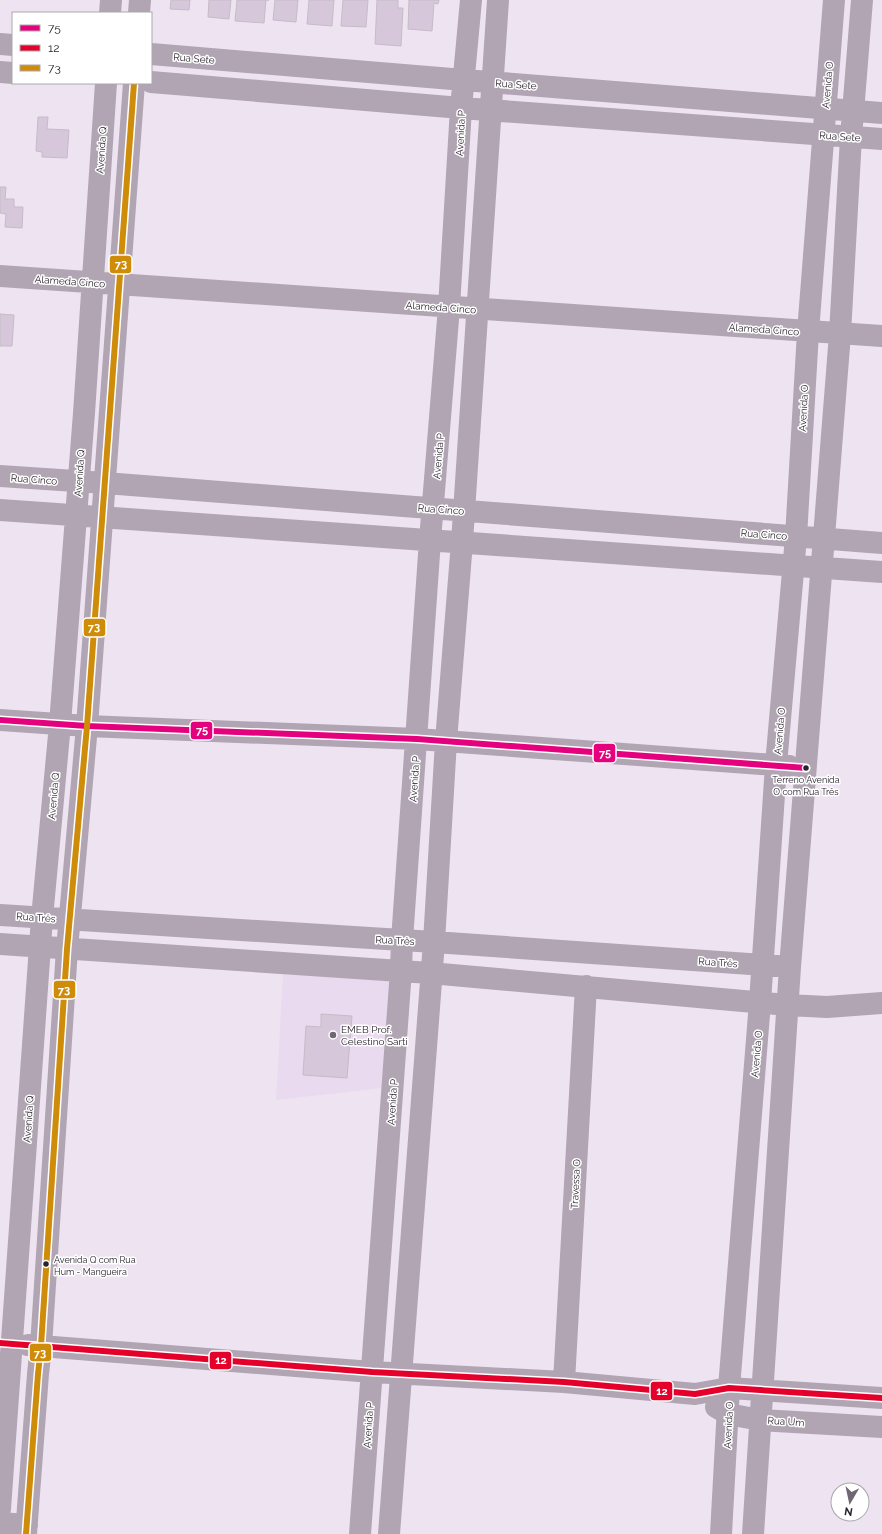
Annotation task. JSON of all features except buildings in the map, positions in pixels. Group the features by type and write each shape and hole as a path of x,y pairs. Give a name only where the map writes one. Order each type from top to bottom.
{"street":[{"path":"110,12 111,0"},
{"path":"139,12 140,0"},
{"name":"Avenida P","path":"360,1534 401,970 430,540 449,307 461,108 471,0"},
{"path":"389,1534 430,973 434,942 446,741 462,542 498,0"},
{"name":"Avenida O","path":"721,1534 728,1414 763,965 776,765 796,537 808,332 822,134 834,0"},
{"path":"753,1534 790,967 840,334 862,0"},
{"path":"0,44 12,45"},
{"name":"Rua Sete","path":"152,54 854,111 882,112"},
{"path":"0,72 12,73"},
{"name":"Rua Sete","path":"152,82 461,108 491,109 882,139"},
{"name":"Avenida Q","path":"0,1509 6,1344 60,724 93,282 106,84"},
{"path":"0,1523 26,1529 38,1374 42,1346 69,920 87,726 134,84"},
{"name":"Alameda Cinco","path":"0,276 882,336"},
{"name":"Rua Cinco","path":"0,476 882,543"},
{"path":"0,510 882,572"},
{"path":"424,635 454,638"},
{"path":"0,720 87,726 417,739 806,768"},
{"name":"Rua Três","path":"0,915 434,942 790,967"},
{"path":"0,944 401,970 788,1005 827,1007 882,1003"},
{"name":"Travessa O","path":"564,1382 586,986"},
{"name":"Rua Um","path":"6,1344 401,1374 564,1382 695,1394 730,1388 882,1398"},
{"path":"5,1372 38,1374"},
{"name":"Rua Um","path":"695,1394 728,1414 760,1420 882,1427"}],"shaded area":[{"name":"EMEB Prof. Celestino Sarti","path":"283,974 392,981 382,1088 276,1100"}],"transit line":[{"name":"73","path":"26,1534 41,1346 67,949 87,726 134,84"},
{"name":"75","path":"0,720 87,726 417,739 806,768"},
{"name":"12","path":"0,1343 372,1372 564,1382 695,1394 729,1388 882,1398"}],"place":[{"name":"Terreno Avenida O com Rua Três","path":"806,768"},
{"name":"EMEB Prof. Celestino Sarti","path":"333,1035"},
{"name":"Avenida Q com Rua Hum - Mangueira","path":"46,1264"}]}
